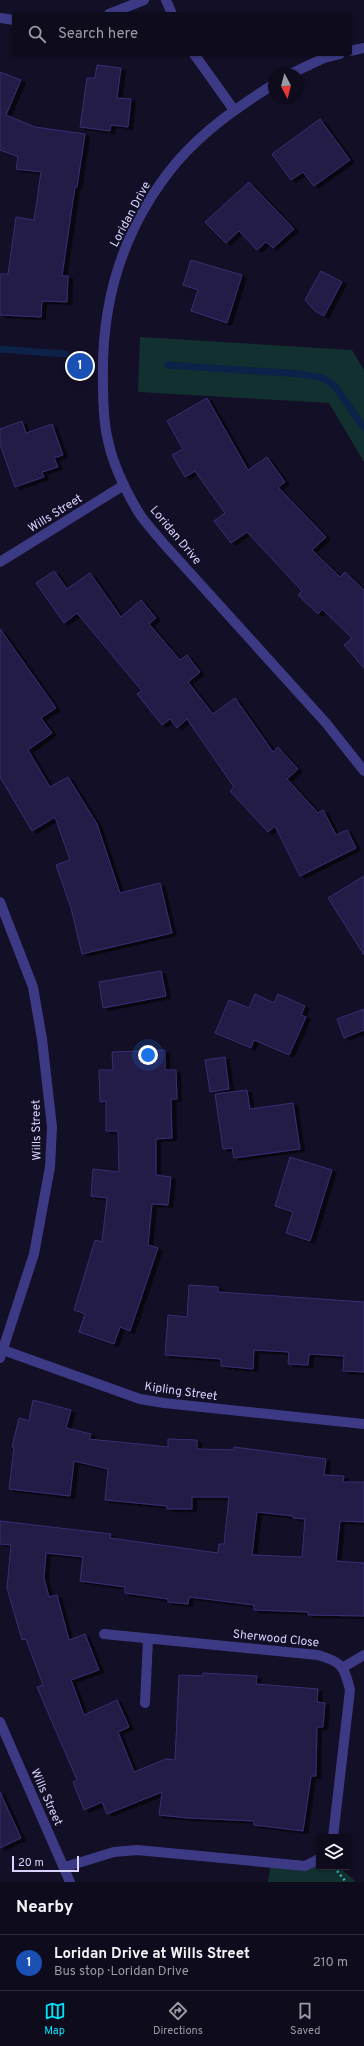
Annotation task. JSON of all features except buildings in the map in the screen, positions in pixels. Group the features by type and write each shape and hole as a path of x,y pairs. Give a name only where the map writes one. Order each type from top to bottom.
{"street":[{"path":"114,12 144,0"},
{"path":"166,0 171,12"},
{"path":"0,18 12,20"},
{"path":"352,51 364,48"},
{"path":"195,56 234,110"},
{"path":"303,68 332,56"},
{"name":"Loridan Drive","path":"268,88 234,110 204,134 176,163 138,221 120,261 111,290 104,331 103,402 106,435 124,485 140,514 164,544 326,723 364,771"},
{"name":"Wills Street","path":"0,562 124,485"},
{"name":"Wills Street","path":"0,902 33,987 42,1039 52,1127 50,1167 34,1254 2,1354"},
{"name":"Kipling Street","path":"2,1354 140,1399 164,1403 364,1424"},
{"name":"Sherwood Close","path":"104,1634 318,1655 334,1660 342,1668"},
{"path":"145,1703 148,1639"},
{"path":"333,1834 350,1690 345,1671 342,1668 364,1655"},
{"name":"Wills Street","path":"0,1722 65,1867 70,1882"},
{"path":"65,1867 114,1852 137,1850 305,1866 316,1860"}],"path":[{"path":"336,1870 346,1882"}],"green space":[{"path":"140,337 352,350 364,370 364,462 329,403 138,392"},
{"path":"316,1860 316,1870 342,1870 356,1882 268,1882 271,1863 305,1866"}],"waterway":[{"path":"0,349 65,354"},
{"path":"168,365 301,374 323,378 335,386 364,428"}],"place":[{"name":"Loridan Drive at Wills Street","path":"80,366"}]}
